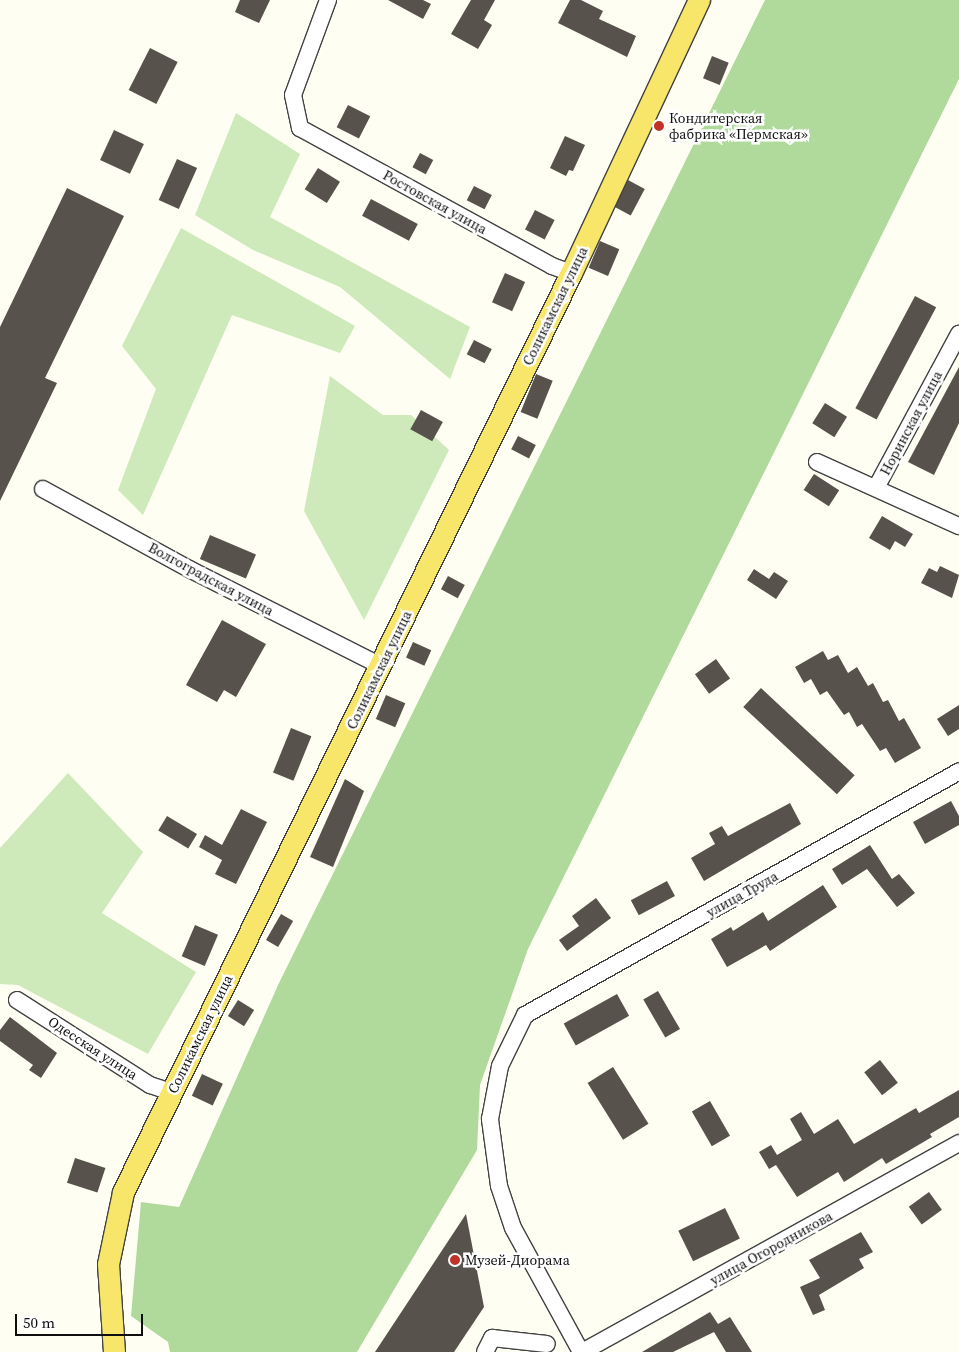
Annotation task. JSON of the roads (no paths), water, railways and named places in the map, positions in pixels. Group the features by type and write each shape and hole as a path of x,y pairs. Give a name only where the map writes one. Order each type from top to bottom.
{"main road":[{"name":"Соликамская улица","path":"114,1352 108,1264 123,1192 571,273 699,0"}],"street":[{"name":"Ростовская улица","path":"328,0 293,95 300,128 552,266 571,273"},
{"name":"Норинская улица","path":"877,486 959,334"},
{"path":"817,462 877,486 959,526"},
{"name":"Волгоградская улица","path":"43,489 191,570 381,666"},
{"name":"улица Труда","path":"582,1352 513,1228 499,1186 490,1119 500,1066 525,1016 959,771"},
{"name":"Одесская улица","path":"17,1000 150,1085 171,1092"},
{"name":"улица Огородникова","path":"582,1352 959,1143"},
{"path":"484,1352 492,1338 547,1344"}],"place":[{"name":"Кондитерская фабрика «Пермская»","path":"659,126"},
{"name":"Музей-Диорама","path":"455,1260"}]}
